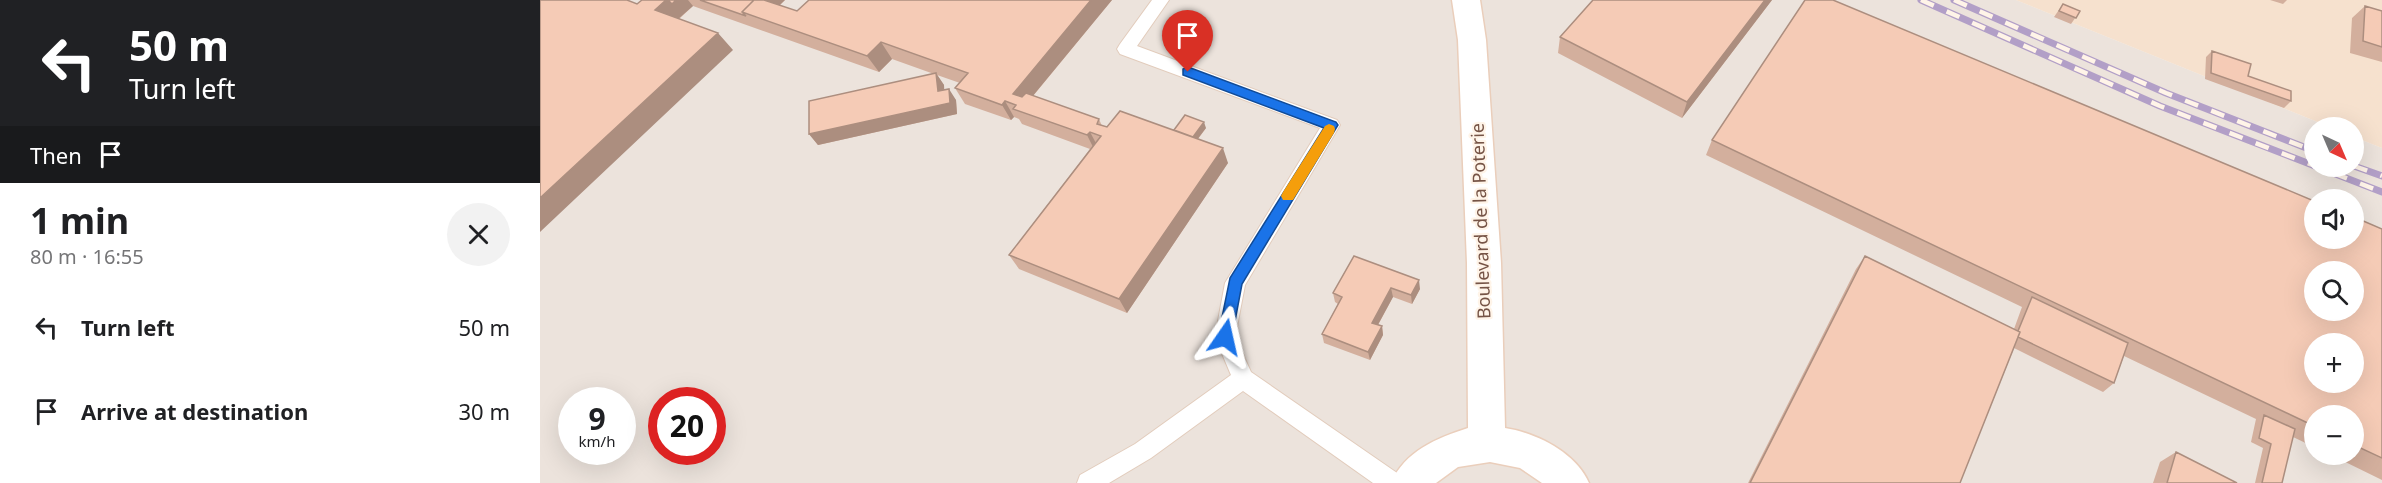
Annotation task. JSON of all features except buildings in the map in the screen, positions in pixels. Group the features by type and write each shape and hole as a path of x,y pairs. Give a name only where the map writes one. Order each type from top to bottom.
{"street":[{"name":"Boulevard de la Poterie","path":"1466,0 1472,40 1483,228 1487,443"},
{"path":"1410,483 1419,472 1439,456 1462,447 1487,443 1518,447 1546,461 1570,483"}],"lane":[{"path":"1161,0 1126,49 1332,125 1235,283 1225,337 1243,379 1392,483"},
{"path":"1088,483 1143,451 1243,379"}],"shaded area":[{"path":"540,0 2016,0 2305,117 2304,177 2364,177 2364,141 2382,148 2382,483 540,483"},
{"path":"2016,0 2382,0 2382,148 2364,141 2364,117 2305,117"}],"railway":[{"path":"1921,0 2160,106 2382,192"},
{"path":"1954,0 2166,93 2304,147"},
{"path":"2364,170 2382,176"}],"slow traffic":[{"path":"1288,196 1329,129"}],"route":[{"path":"1188,72 1332,125 1235,283 1225,337"}]}
